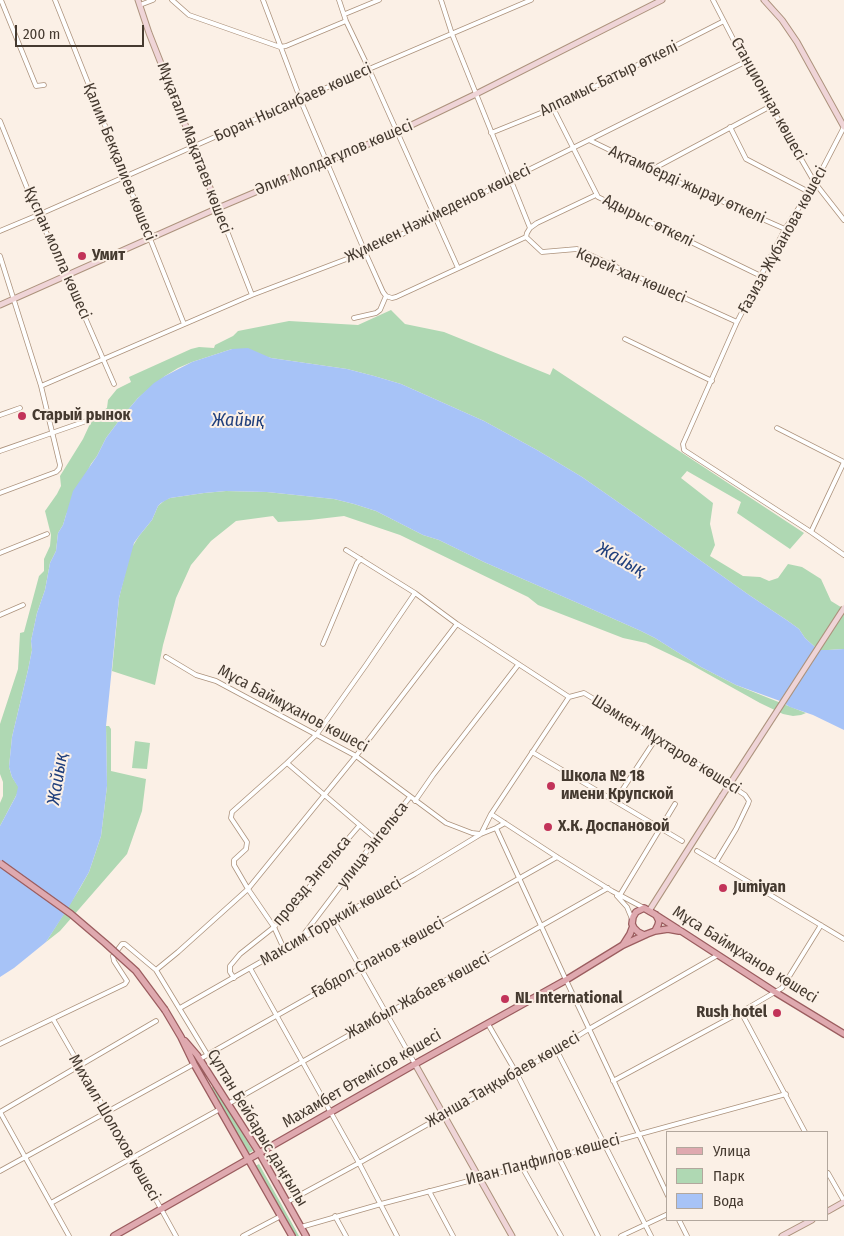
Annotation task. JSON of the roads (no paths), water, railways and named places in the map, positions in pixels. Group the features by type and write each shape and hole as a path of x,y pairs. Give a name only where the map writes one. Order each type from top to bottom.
{"main road":[{"name":"Әлия Молдағұлов көшесі","path":"0,305 218,208 397,132 662,0"},
{"path":"764,0 782,20 797,42 844,127"},
{"name":"Мұқағали Мақатаев көшесі","path":"139,2 149,33 218,208"},
{"path":"623,945 630,934 636,912 646,909 844,608"},
{"name":"Сұлтан Бейбарыс даңғылы","path":"0,863 71,914 136,971 165,1010 181,1037 194,1064 292,1236"},
{"path":"646,909 656,915 658,925 655,931"},
{"name":"Мұса Баймұханов көшесі","path":"656,915 844,1034"},
{"path":"633,923 638,932 648,934"},
{"path":"655,931 668,929 682,931"},
{"name":"Махамбет Өтемісов көшесі","path":"114,1236 566,980 623,945 655,931"},
{"name":"Сұлтан Бейбарыс даңғылы","path":"181,1037 200,1059 260,1154 306,1236"},
{"path":"415,1064 512,1236"},
{"path":"829,1210 844,1202"},
{"path":"782,1236 810,1221"}],"street":[{"path":"1,0 36,86 44,85"},
{"name":"Қалим Бекқалиев көшесі","path":"55,0 184,324"},
{"path":"139,2 153,0"},
{"path":"172,0 189,15 280,47 346,21"},
{"path":"263,0 327,162 386,296 396,297 526,237 530,228 536,223 596,195"},
{"path":"339,0 346,21 458,268"},
{"path":"345,14 379,0"},
{"path":"441,0 452,34 530,228"},
{"name":"Боран Нысанбаев көшесі","path":"0,230 531,0"},
{"name":"Станционная көшесі","path":"713,0 745,62 815,183 844,220"},
{"name":"Алпамыс Батыр өткелі","path":"491,133 552,108 724,21"},
{"name":"Жұмекен Нәжімеденов көшесі","path":"41,386 252,295 365,252 745,62"},
{"path":"651,170 771,106"},
{"name":"Адырыс өткелі","path":"552,108 598,197 761,276"},
{"name":"Құспан молла көшесі","path":"0,121 38,215 114,384"},
{"name":"Ғазиза Жұбанова көшесі","path":"811,532 684,450 683,444 737,322 785,229 815,183 844,127"},
{"path":"730,128 746,159 809,192"},
{"name":"Ақтамберді жырау өткелі","path":"589,140 651,170 785,229"},
{"name":"Мұқағали Мақатаев көшесі","path":"218,208 252,295"},
{"name":"Керей хан көшесі","path":"526,237 542,252 577,249 737,322"},
{"path":"0,256 41,386 60,465 56,472 0,494"},
{"path":"354,318 376,313 380,310 386,296"},
{"path":"625,339 712,381"},
{"path":"0,415 20,408"},
{"path":"0,451 92,419"},
{"path":"777,428 844,462 811,532 844,555"},
{"path":"0,553 47,534"},
{"name":"Шәмкен Мұхтаров көшесі","path":"346,550 414,593 518,665 569,697 584,693 657,737 745,795 748,798 748,804 736,829 716,862"},
{"path":"323,644 360,559"},
{"path":"284,949 274,927 234,865 234,860 246,849 247,842 231,818 232,812 287,763 316,734 414,593"},
{"path":"0,615 24,605"},
{"path":"156,970 248,889 356,756 457,624"},
{"name":"Мұса Баймұханов көшесі","path":"166,657 196,675 216,681 356,756 446,823 472,833 481,834"},
{"name":"улица Энгельса","path":"415,801 518,665"},
{"path":"481,834 491,814 569,697"},
{"path":"615,802 657,737"},
{"path":"532,752 682,841"},
{"path":"287,763 376,839"},
{"name":"улица Энгельса","path":"299,941 376,839 410,798"},
{"path":"620,895 676,804"},
{"path":"491,814 556,857 610,890 646,909"},
{"name":"Максим Горький көшесі","path":"180,1008 416,874 481,834 504,823"},
{"name":"проезд Энгельса","path":"234,978 230,972 230,966 240,954 274,927 303,897 317,875 359,826"},
{"path":"496,828 666,1192"},
{"path":"697,851 844,939"},
{"name":"Ғабдол Сланов көшесі","path":"200,1059 556,857"},
{"path":"610,890 621,899 633,923"},
{"name":"Жамбыл Жабаев көшесі","path":"228,1104 386,1013 610,890"},
{"path":"334,921 415,1064"},
{"path":"613,1081 742,1012 782,988 821,925"},
{"path":"0,1044 125,984 127,980 114,961 113,956 122,944 125,944 156,970 207,1054"},
{"name":"Жанша Таңқыбаев көшесі","path":"287,1202 517,1074 589,1029 718,955"},
{"path":"250,968 359,1163 397,1236"},
{"path":"742,1012 804,1131"},
{"name":"Михаил Шолохов көшесі","path":"53,1019 176,1236"},
{"path":"69,1236 0,1112 156,1021"},
{"path":"488,1024 517,1074 598,1236"},
{"path":"556,1049 651,1236"},
{"path":"0,1171 194,1064"},
{"name":"Иван Панфилов көшесі","path":"301,1227 786,1094"},
{"path":"51,1203 220,1109"},
{"path":"522,1166 561,1236"},
{"path":"829,1175 844,1202"},
{"path":"429,1191 453,1236"},
{"path":"621,1236 666,1215"},
{"path":"243,1236 281,1216"},
{"path":"336,1216 346,1236"},
{"path":"680,1221 687,1236"}],"water":[{"name":"Жайық","path":"248,348 271,358 347,369 401,384 484,421 582,477 799,629 805,638 816,648 820,650 844,649 844,730 780,701 736,685 701,667 641,631 484,562 439,540 423,535 376,511 334,499 267,492 226,491 170,498 158,506 152,520 134,543 119,598 106,726 107,786 101,836 89,872 46,942 0,977 0,826 16,796 18,787 9,767 12,737 28,670 32,650 31,641 37,613 45,590 50,563 56,551 58,533 63,525 73,491 97,456 106,438 121,418 154,383 192,362 232,349"}],"place":[{"name":"Умит","path":"82,256"},
{"name":"Старый рынок","path":"22,416"},
{"name":"Школа № 18 имени Крупской","path":"551,786"},
{"name":"Х.К. Доспановой","path":"548,827"},
{"name":"Jumiyan","path":"723,888"},
{"name":"NL International","path":"505,999"},
{"name":"Rush hotel","path":"777,1013"}]}
